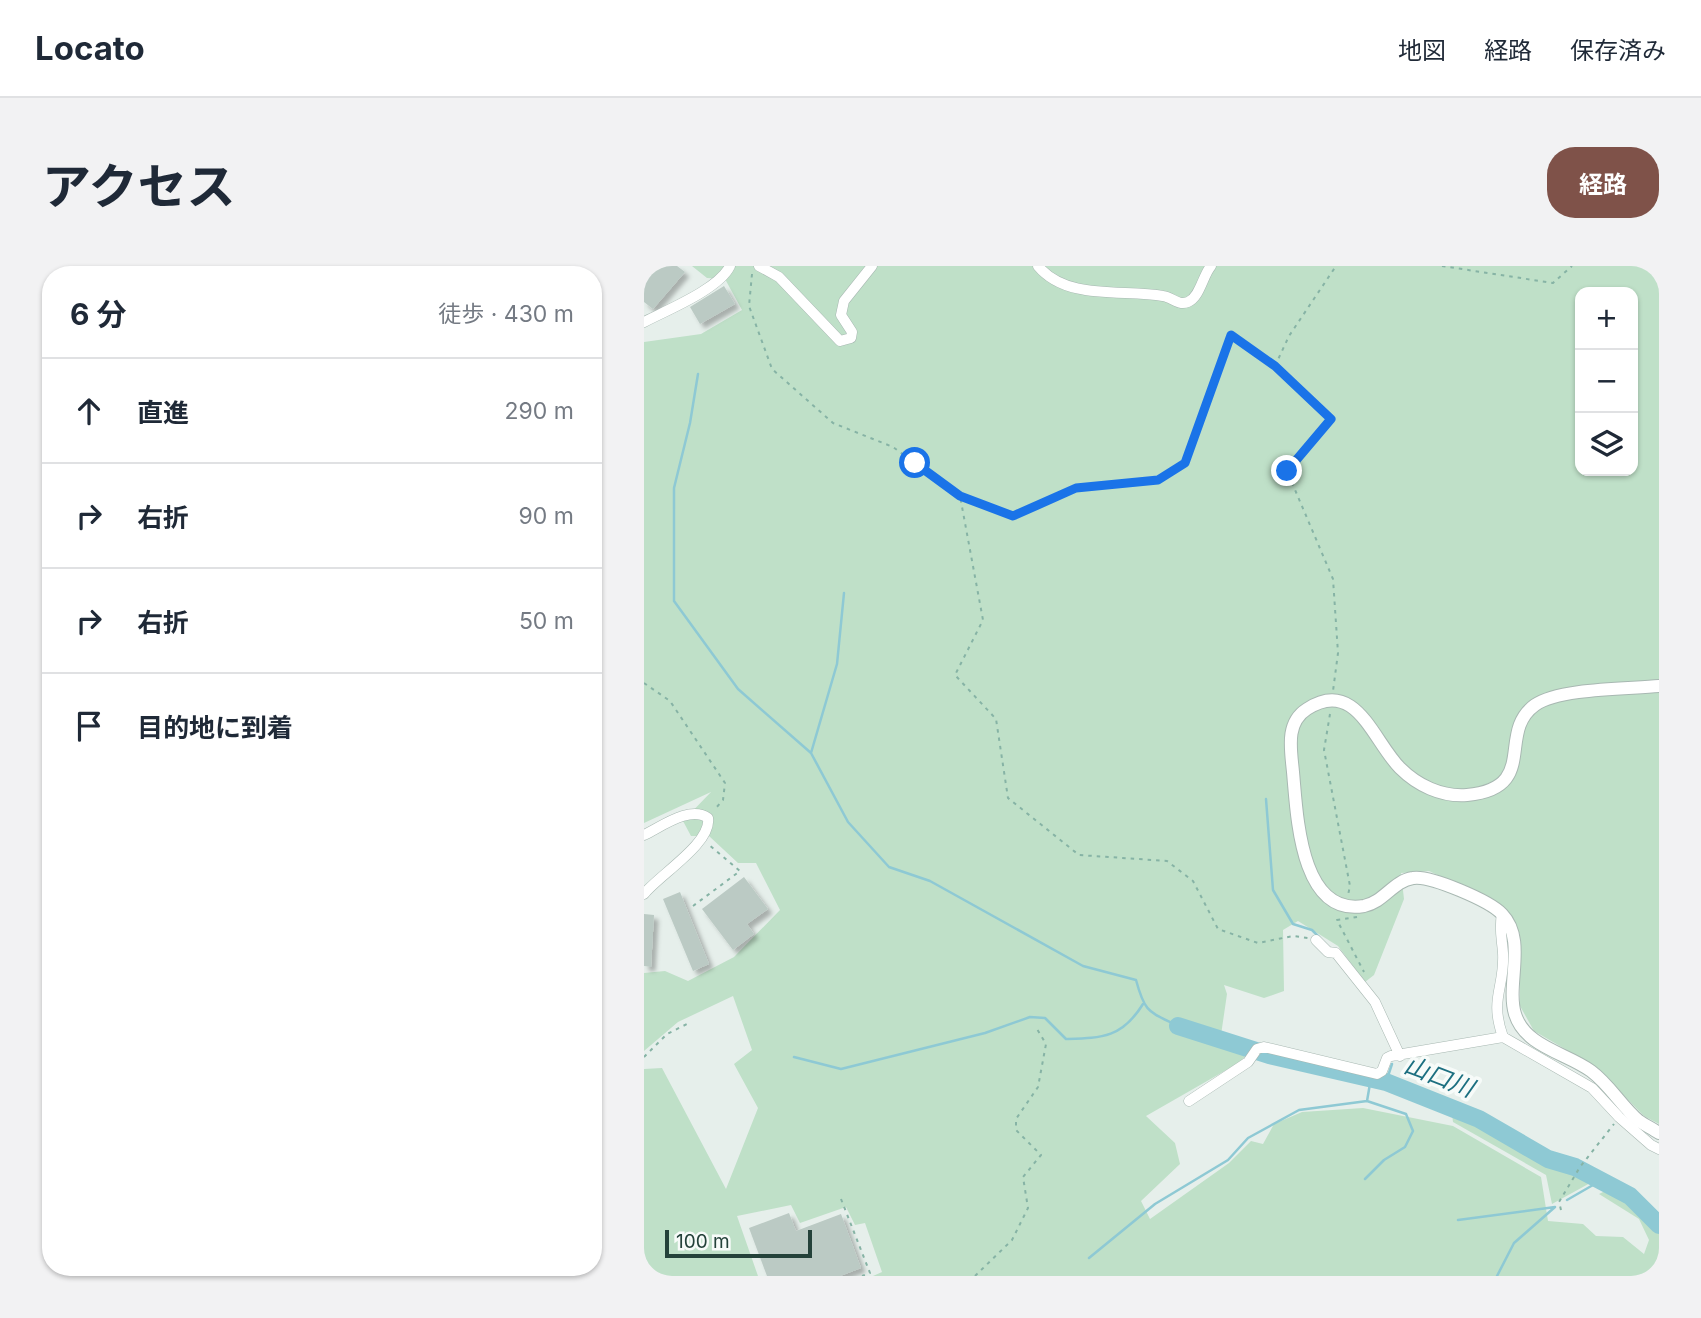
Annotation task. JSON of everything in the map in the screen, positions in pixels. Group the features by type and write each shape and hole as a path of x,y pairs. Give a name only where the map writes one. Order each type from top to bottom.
{"street":[{"path":"644,322 710,286 728,271 730,266"},
{"path":"759,266 779,277 840,341 851,338 852,332 841,315 844,301 872,266"},
{"path":"1038,266 1065,284 1082,290 1166,296 1179,303 1187,303 1194,298 1211,266"},
{"path":"1659,686 1560,694 1536,704 1526,712 1517,731 1513,766 1509,776 1497,787 1483,792 1458,795 1444,793 1415,782 1398,766 1360,713 1343,702 1332,700 1320,703 1297,717 1290,743 1303,847 1312,876 1321,892 1332,902 1347,907 1365,906 1377,901 1398,884 1411,878 1427,877 1490,905 1502,914 1514,941 1513,999 1515,1015 1522,1028 1532,1038 1588,1069 1640,1121 1659,1133"},
{"path":"644,835 684,815 702,814 708,818 709,825 702,839 644,894"},
{"path":"1502,914 1499,928 1503,956 1495,1003 1503,1037"},
{"path":"1316,940 1328,952 1336,953 1375,1002 1400,1056"},
{"path":"1189,1101 1248,1062 1264,1047 1377,1074 1387,1058 1503,1037 1592,1088 1619,1117 1659,1149"}],"path":[{"path":"752,266 749,306 772,369 833,424 893,447 960,496 1013,516 1076,488 1158,480 1185,463 1231,335 1275,366 1331,419 1287,471 1333,579 1338,653 1324,750 1350,886 1347,907"},
{"path":"1275,366 1289,335 1336,266"},
{"path":"1442,266 1553,284 1572,266"},
{"path":"960,496 983,620 955,675 996,719 1008,798 1079,855 1167,861 1194,881 1218,929 1258,943 1293,936 1316,940"},
{"path":"644,683 670,701 725,783 723,800 708,818"},
{"path":"693,906 740,871 702,839"},
{"path":"1365,906 1362,917 1337,920 1367,979"},
{"path":"644,1057 667,1034 691,1022"},
{"path":"975,1276 1012,1240 1028,1208 1023,1177 1041,1155 1016,1130 1016,1119 1038,1087 1046,1044 1037,1028"},
{"path":"1561,1210 1559,1202 1580,1167 1619,1117"},
{"path":"841,1199 870,1273"},
{"path":"862,1276 870,1273 877,1276"}],"green space":[{"path":"692,266 1659,266 1659,1124 1644,1116 1596,1067 1534,1031 1520,1006 1520,934 1503,906 1429,871 1401,873 1404,899 1374,975 1365,982 1338,946 1298,921 1283,930 1284,991 1264,998 1224,985 1227,994 1221,1035 1252,1043 1242,1061 1146,1116 1175,1143 1180,1164 1141,1201 1150,1219 1229,1163 1251,1141 1263,1144 1274,1124 1302,1112 1363,1108 1453,1126 1541,1177 1548,1221 1583,1224 1596,1236 1623,1237 1644,1254 1649,1240 1639,1219 1599,1194 1609,1189 1627,1198 1659,1232 1659,1276 873,1276 882,1272 865,1223 855,1225 846,1207 800,1223 791,1205 737,1216 758,1276 644,1276 644,1069 662,1068 726,1189 758,1108 734,1064 752,1050 733,996 678,1022 644,1051 644,973 665,971 688,981 734,957 780,910 756,863 738,863 709,836 691,836 683,821 711,792 644,823 644,342 701,334 742,310 725,279 707,278"},
{"path":"1452,1114 1475,1123 1541,1163 1592,1182 1552,1204 1546,1175 1453,1122"}],"building":[{"path":"644,266 677,266 685,272 653,309 644,302"},
{"path":"724,286 735,304 700,324 690,307"},
{"path":"744,877 768,909 747,924 754,934 733,950 702,909"},
{"path":"680,892 709,964 693,971 663,899"},
{"path":"644,914 654,915 651,967 644,966"},
{"path":"789,1213 796,1231 841,1214 861,1268 840,1276 767,1276 749,1228"}],"waterway":[{"path":"698,374 690,423 674,488 674,601 738,689 811,753 848,822 889,867 930,881 1083,966 1136,980 1149,1010 1178,1026"},
{"path":"811,753 837,664 844,593"},
{"path":"1266,799 1273,890 1293,924 1312,930 1319,937"},
{"path":"794,1057 841,1069 985,1033 1030,1017 1045,1018 1066,1039 1090,1038 1119,1030 1143,1004"},
{"name":"山口川","path":"1178,1026 1269,1055 1386,1082 1479,1119 1548,1159 1575,1167 1630,1196 1659,1225"},
{"path":"1386,1082 1392,1064"},
{"path":"1089,1258 1155,1204 1228,1160 1248,1138 1299,1110 1367,1101 1371,1078"},
{"path":"1365,1179 1384,1160 1405,1147 1413,1131 1406,1114 1367,1101"},
{"path":"1567,1200 1593,1185 1604,1182"},
{"path":"1458,1220 1555,1207 1514,1243 1497,1276"}],"route":[{"path":"915,463 960,496 1013,516 1076,488 1158,480 1185,463 1231,335 1275,366 1331,419 1287,471"}]}
